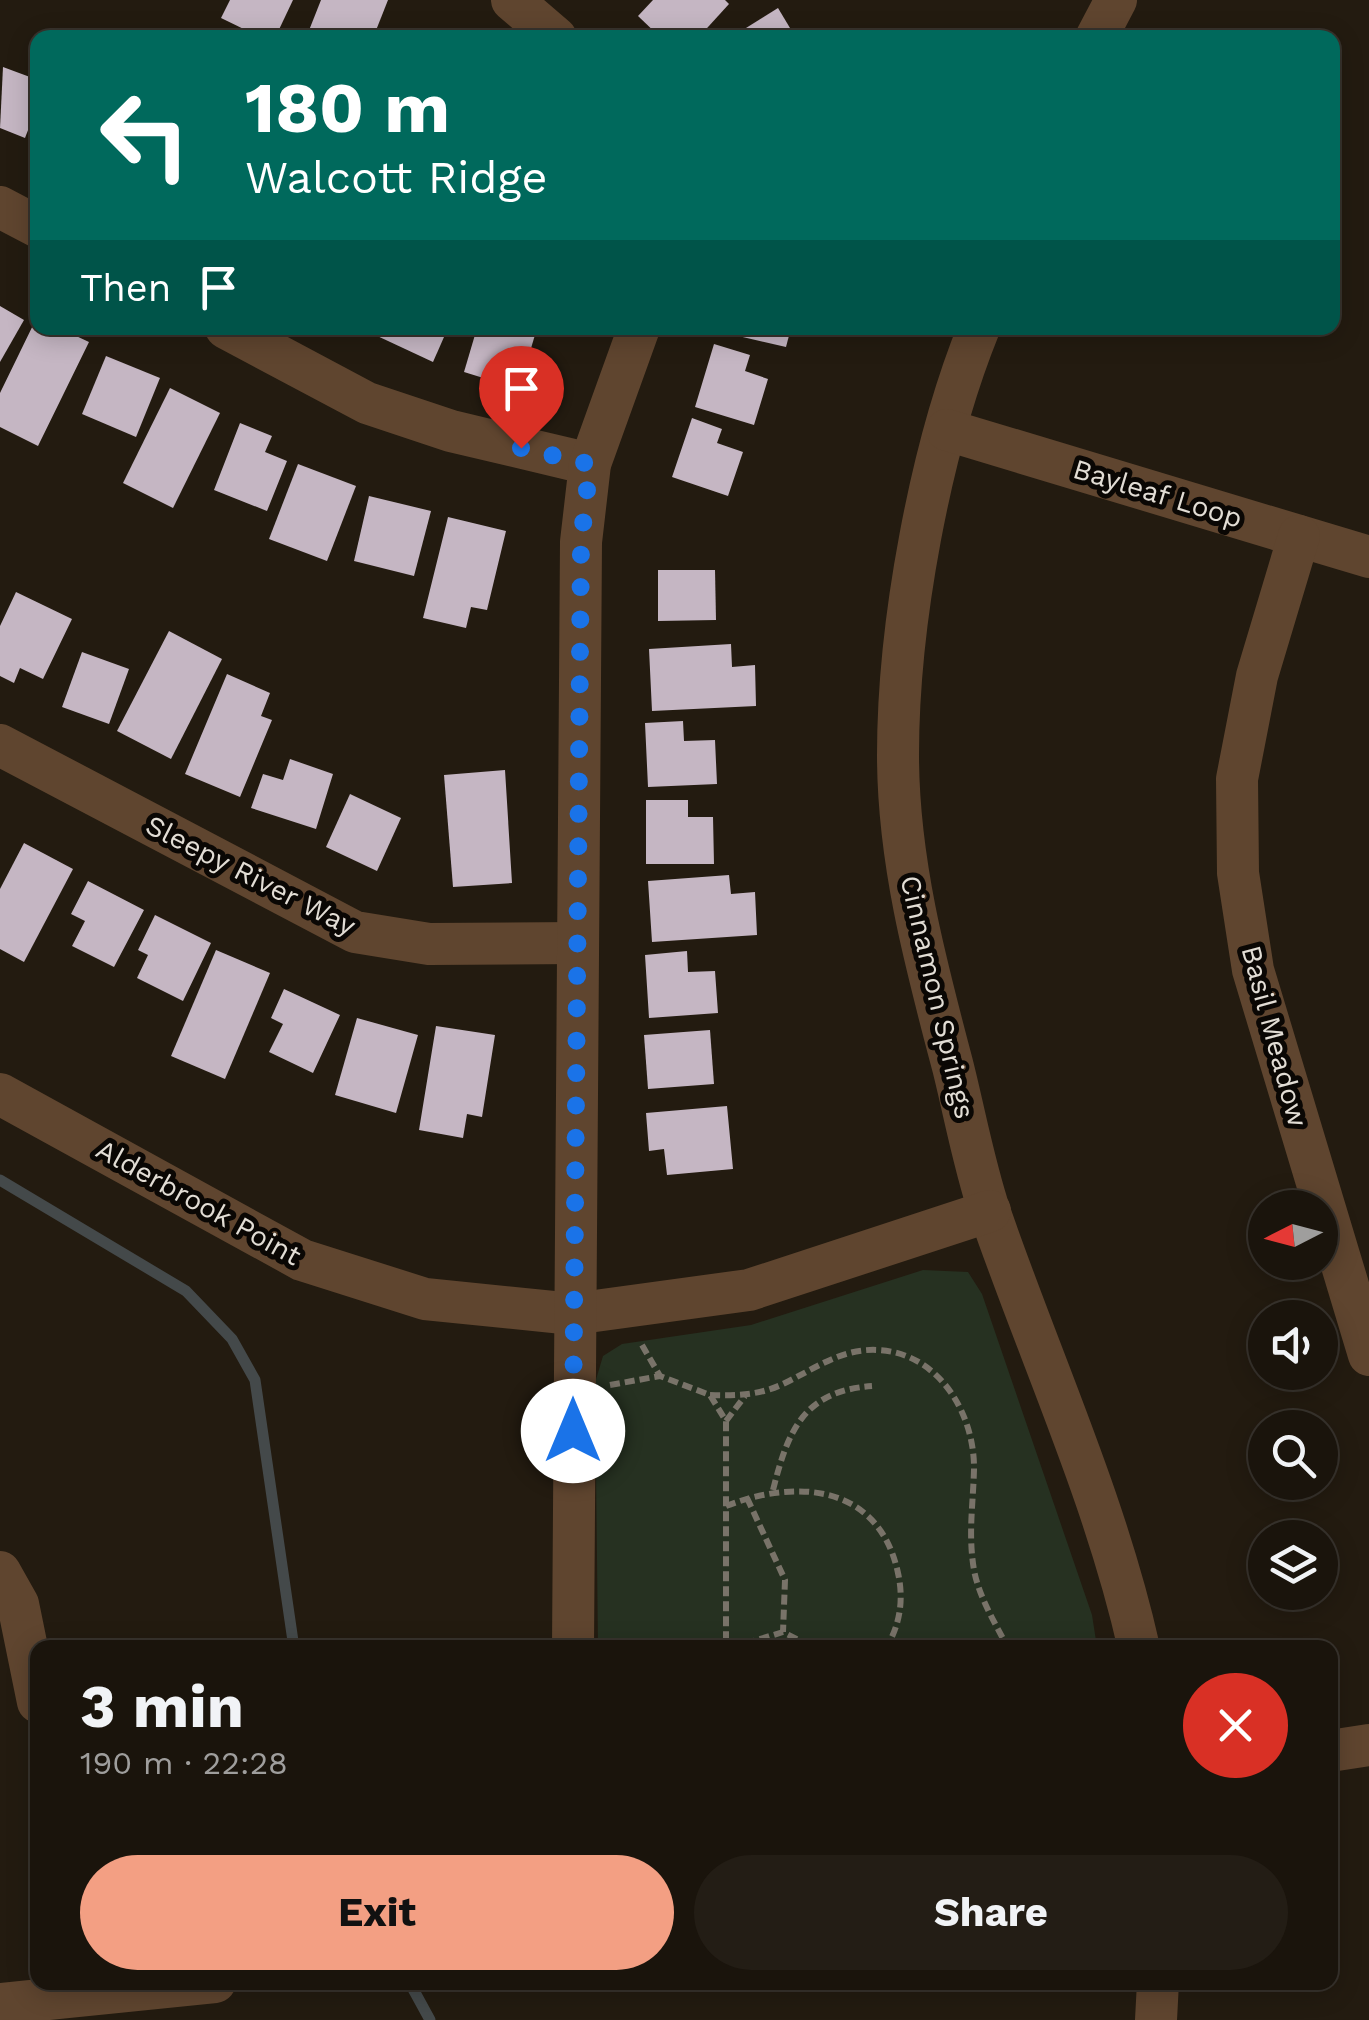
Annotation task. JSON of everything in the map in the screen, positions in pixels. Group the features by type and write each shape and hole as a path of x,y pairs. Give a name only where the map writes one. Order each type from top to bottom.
{"street":[{"path":"512,0 547,30"},
{"path":"1100,30 1116,0"},
{"path":"0,207 30,223"},
{"path":"239,335 367,403 452,431 590,464"},
{"path":"573,1640 581,542 590,464 636,335"},
{"name":"Cinnamon Springs","path":"976,335 960,376 947,430 907,633 898,756 909,888 990,1211 1084,1456 1137,1640"},
{"name":"Bayleaf Loop","path":"947,430 1369,557"},
{"name":"Basil Meadow","path":"1300,536 1257,676 1237,779 1238,872 1252,970 1369,1354"},
{"name":"Sleepy River Way","path":"0,745 354,932 430,944 578,944"},
{"name":"Alderbrook Point","path":"0,1094 302,1260 425,1299 574,1314 749,1290 990,1211"},
{"path":"0,1572 18,1604 30,1663"},
{"path":"1338,1749 1369,1745"},
{"path":"0,2004 68,1990"},
{"path":"1156,2020 1158,1990"}],"path":[{"path":"642,1345 660,1376"},
{"path":"604,1386 660,1376 710,1395 744,1396 783,1384 845,1354 878,1350 908,1356 933,1372 956,1396 966,1425 974,1468 968,1513 975,1573 1004,1640"},
{"path":"773,1490 784,1445 797,1422 832,1394 872,1386"},
{"path":"710,1395 726,1421 729,1640"},
{"path":"726,1421 744,1396"},
{"path":"726,1506 773,1490 807,1490 837,1498 881,1529 893,1550 900,1582 900,1617 890,1640"},
{"path":"747,1498 784,1580 783,1632"},
{"path":"756,1640 783,1632 798,1640"}],"green space":[{"path":"923,1270 968,1272 982,1294 1092,1615 1096,1640 598,1640 595,1383 603,1356 622,1344 751,1325"}],"building":[{"path":"230,0 293,0 279,30 246,30 221,18"},
{"path":"321,0 388,0 376,30 309,30"},
{"path":"653,0 725,0 729,4 705,30 653,30 638,16"},
{"path":"778,8 791,30 743,30"},
{"path":"3,67 30,77 30,125 25,138 0,128"},
{"path":"0,306 24,320 0,362"},
{"path":"30,331 30,335 74,335 89,342 38,446 0,427 0,393"},
{"path":"375,335 445,335 433,362"},
{"path":"475,335 535,335 519,389 464,372"},
{"path":"734,335 789,335 786,347"},
{"path":"714,344 750,355 745,371 768,379 754,425 695,407"},
{"path":"106,356 160,378 136,437 82,414"},
{"path":"170,388 220,413 173,508 123,483"},
{"path":"692,418 722,429 717,443 743,452 728,496 672,477"},
{"path":"240,423 272,436 265,452 287,461 267,511 214,490"},
{"path":"298,464 356,486 327,561 269,539"},
{"path":"369,496 431,511 414,576 354,561"},
{"path":"448,517 506,531 487,610 471,607 466,628 423,618"},
{"path":"658,570 715,570 716,620 658,621"},
{"path":"16,592 72,619 43,679 20,668 14,683 0,676 0,626"},
{"path":"169,631 222,659 171,759 117,731"},
{"path":"731,644 732,667 755,665 756,706 652,711 649,649"},
{"path":"82,652 129,669 109,724 62,707"},
{"path":"227,674 270,693 261,716 272,720 240,797 185,774"},
{"path":"683,721 684,741 715,740 717,784 648,787 645,723"},
{"path":"290,759 333,774 316,829 251,808 263,774 283,780"},
{"path":"505,770 512,883 453,887 444,775"},
{"path":"350,794 401,818 377,871 326,847"},
{"path":"646,800 688,800 688,817 713,817 714,864 646,864"},
{"path":"24,843 73,869 24,962 0,949 0,889"},
{"path":"729,875 731,894 755,892 757,935 652,942 648,881"},
{"path":"88,881 144,910 114,967 72,946 85,921 71,914"},
{"path":"155,915 211,943 183,1001 137,978 148,955 138,950"},
{"path":"216,950 270,973 225,1079 171,1056"},
{"path":"687,951 688,972 715,971 718,1013 649,1018 645,955"},
{"path":"284,989 340,1015 313,1073 269,1052 283,1024 271,1018"},
{"path":"357,1018 418,1035 396,1113 335,1095"},
{"path":"436,1026 495,1035 482,1117 467,1114 463,1138 419,1130"},
{"path":"710,1030 714,1084 648,1089 644,1035"},
{"path":"727,1106 733,1169 667,1175 664,1149 649,1151 646,1113"}],"waterway":[{"path":"0,1180 186,1291 232,1339 255,1380 293,1640"},
{"path":"414,1990 430,2020"}],"route":[{"path":"521,448 590,464 581,542 573,1431"}]}
